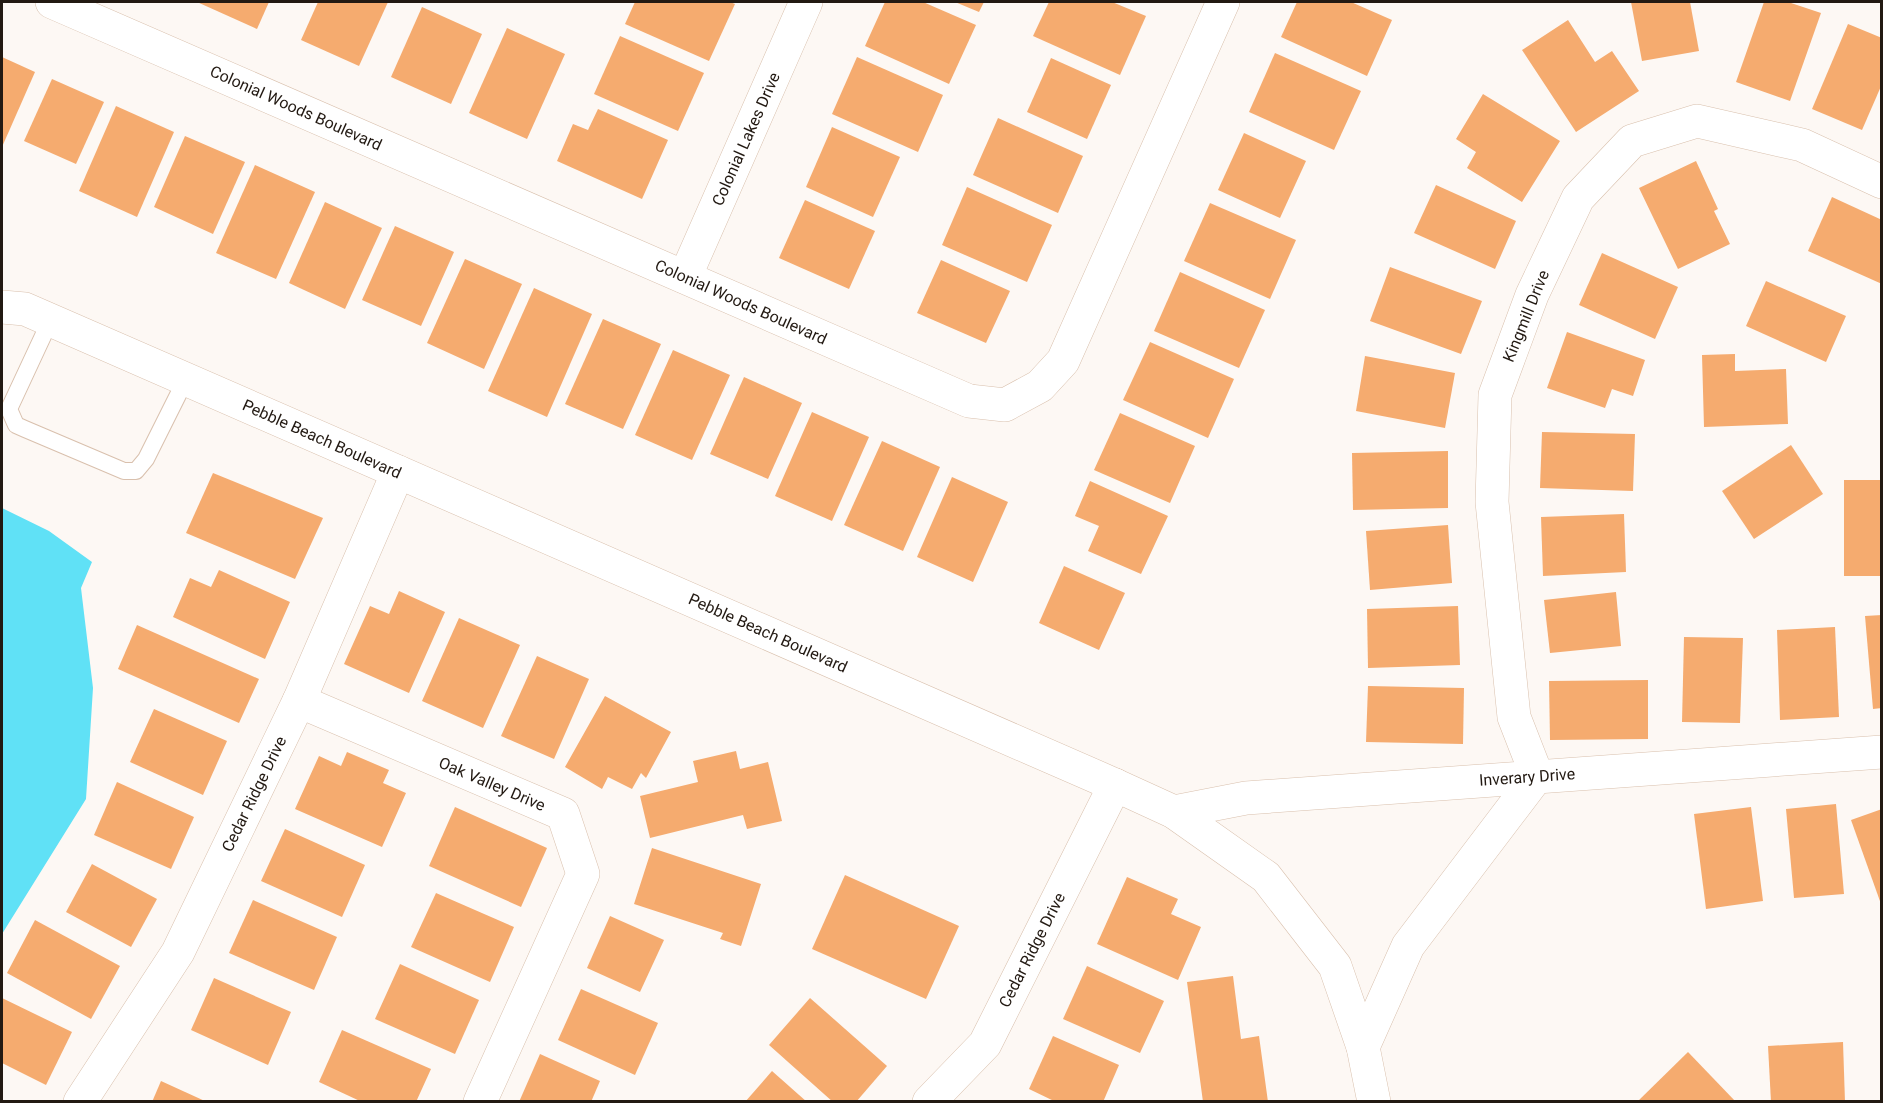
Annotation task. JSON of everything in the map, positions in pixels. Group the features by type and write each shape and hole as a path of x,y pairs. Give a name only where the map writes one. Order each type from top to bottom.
{"street":[{"name":"Colonial Woods Boulevard","path":"52,2 97,11 685,277 969,401 1005,405 1040,386 1063,361 1223,2"},
{"name":"Colonial Lakes Drive","path":"685,277 806,2"},
{"name":"Kingmill Drive","path":"1537,776 1514,717 1492,502 1496,395 1532,296 1578,198 1632,141 1697,121 1802,145 1881,182"},
{"name":"Pebble Beach Boulevard","path":"2,286 26,313 398,472 1174,812 1266,878 1335,966 1364,1047 1374,1101"},
{"name":"Cedar Ridge Drive","path":"80,1101 178,952 298,701 398,472"},
{"name":"Oak Valley Drive","path":"298,701 563,814 583,874 480,1101"},
{"name":"Inverary Drive","path":"1174,812 1246,798 1881,753"},
{"path":"1364,1047 1408,946 1537,776"},
{"name":"Cedar Ridge Drive","path":"930,1101 985,1044 1115,785"}],"lane":[{"path":"26,313 9,410 16,425 124,471 136,471 146,459 186,380"}],"water":[{"path":"2,508 49,531 92,562 81,588 93,688 86,799 2,934"}],"building":[{"path":"197,2 269,2 257,29"},
{"path":"318,2 388,2 359,66 301,40"},
{"path":"635,2 730,2 735,4 709,61 625,24"},
{"path":"885,2 923,2 976,25 949,84 865,46"},
{"path":"955,2 984,2 979,12"},
{"path":"1049,2 1112,2 1146,16 1120,75 1033,36"},
{"path":"1297,2 1351,2 1392,20 1367,76 1281,37"},
{"path":"1631,2 1690,2 1699,51 1642,61"},
{"path":"1764,2 1788,2 1821,13 1790,101 1736,82"},
{"path":"422,7 482,34 451,104 391,77"},
{"path":"1568,20 1595,62 1612,51 1639,91 1576,132 1522,50"},
{"path":"1848,24 1882,38 1882,84 1862,130 1812,109"},
{"path":"507,28 565,54 527,139 469,113"},
{"path":"620,36 704,73 678,131 594,94"},
{"path":"1275,53 1361,91 1334,150 1249,112"},
{"path":"2,57 35,72 2,147"},
{"path":"857,57 943,95 918,152 832,114"},
{"path":"1051,58 1111,85 1087,139 1027,112"},
{"path":"52,79 104,102 76,164 24,141"},
{"path":"1483,94 1560,141 1522,202 1467,168 1476,152 1456,139"},
{"path":"116,106 174,132 137,217 79,191"},
{"path":"598,109 668,140 642,199 557,161 573,124 588,130"},
{"path":"998,118 1083,156 1058,213 973,175"},
{"path":"832,127 900,157 873,217 806,187"},
{"path":"1244,133 1306,161 1280,218 1218,190"},
{"path":"185,136 245,162 213,234 154,207"},
{"path":"1696,161 1718,209 1714,211 1730,244 1678,269 1639,188"},
{"path":"255,165 315,192 276,279 216,253"},
{"path":"1436,185 1516,221 1495,269 1414,233"},
{"path":"967,187 1052,225 1027,282 942,245"},
{"path":"1832,197 1882,220 1882,284 1808,251"},
{"path":"805,200 875,231 849,289 779,258"},
{"path":"325,202 382,228 345,309 289,283"},
{"path":"1210,203 1296,240 1270,299 1184,261"},
{"path":"395,226 454,252 421,326 362,300"},
{"path":"1602,253 1678,287 1655,339 1579,305"},
{"path":"465,259 522,284 484,369 427,343"},
{"path":"941,260 1010,291 986,343 917,313"},
{"path":"1390,267 1482,301 1461,354 1370,321"},
{"path":"1180,272 1265,310 1239,368 1154,331"},
{"path":"1766,281 1846,316 1826,362 1746,326"},
{"path":"534,288 592,314 547,417 488,391"},
{"path":"603,319 661,344 623,429 565,404"},
{"path":"1567,332 1645,360 1633,396 1612,389 1605,408 1547,388"},
{"path":"1150,342 1234,379 1208,438 1123,400"},
{"path":"673,350 730,375 692,460 635,435"},
{"path":"1735,354 1735,371 1786,369 1788,424 1704,427 1702,355"},
{"path":"1365,356 1455,373 1445,428 1356,411"},
{"path":"744,377 802,403 768,479 710,454"},
{"path":"812,412 869,437 832,521 775,496"},
{"path":"1120,413 1195,446 1170,503 1094,470"},
{"path":"1542,432 1635,434 1633,491 1540,488"},
{"path":"882,441 940,467 903,551 844,525"},
{"path":"1791,445 1823,494 1754,539 1722,491"},
{"path":"1448,451 1448,508 1353,510 1352,453"},
{"path":"213,473 323,518 295,579 186,533"},
{"path":"952,477 1008,502 973,582 917,557"},
{"path":"1844,480 1882,480 1882,576 1844,576"},
{"path":"1090,481 1168,516 1141,574 1088,551 1099,526 1075,516"},
{"path":"1624,514 1626,572 1543,576 1541,517"},
{"path":"1448,525 1452,583 1370,590 1366,531"},
{"path":"1064,566 1125,593 1099,650 1039,623"},
{"path":"219,570 290,602 265,659 173,617 190,578 211,587"},
{"path":"399,591 445,612 409,693 344,664 370,606 389,614"},
{"path":"1616,592 1621,646 1550,653 1544,600"},
{"path":"1458,606 1460,665 1368,668 1367,609"},
{"path":"1882,615 1882,708 1873,709 1865,616"},
{"path":"459,618 520,645 483,728 422,701"},
{"path":"137,625 259,679 239,723 118,669"},
{"path":"1835,627 1839,717 1780,720 1777,630"},
{"path":"1684,637 1743,638 1740,723 1682,722"},
{"path":"537,656 589,679 554,759 501,736"},
{"path":"1648,680 1648,739 1550,740 1549,681"},
{"path":"1368,686 1464,688 1463,744 1366,742"},
{"path":"605,696 671,732 646,778 641,773 632,789 608,777 602,789 565,767"},
{"path":"154,709 227,741 203,795 130,762"},
{"path":"736,751 740,769 768,762 782,821 747,829 743,815 650,838 640,796 698,782 693,761"},
{"path":"347,752 389,770 383,783 406,793 382,847 295,809 319,756 341,766"},
{"path":"117,782 194,817 171,869 94,835"},
{"path":"1836,804 1844,894 1794,898 1786,809"},
{"path":"455,807 547,848 521,907 429,866"},
{"path":"1751,807 1763,901 1706,909 1694,814"},
{"path":"1882,809 1882,904 1881,904 1851,820"},
{"path":"285,829 365,865 342,917 261,881"},
{"path":"652,848 761,884 741,946 720,939 723,933 634,904"},
{"path":"92,864 157,899 131,947 66,912"},
{"path":"845,875 959,926 926,999 812,949"},
{"path":"1127,877 1178,899 1171,914 1201,927 1178,980 1097,944"},
{"path":"436,893 514,927 490,982 411,947"},
{"path":"253,900 337,937 314,990 229,953"},
{"path":"610,916 664,940 640,992 587,968"},
{"path":"35,920 120,966 91,1019 7,973"},
{"path":"400,964 479,1000 455,1054 375,1019"},
{"path":"1087,966 1164,1001 1140,1053 1063,1019"},
{"path":"1233,976 1241,1039 1259,1036 1268,1102 1203,1102 1187,982"},
{"path":"214,978 291,1012 268,1065 191,1030"},
{"path":"581,989 658,1023 635,1075 558,1040"},
{"path":"2,998 72,1032 46,1085 2,1063"},
{"path":"810,998 887,1066 856,1102 833,1102 769,1045"},
{"path":"342,1030 431,1069 416,1102 362,1102 319,1082"},
{"path":"1053,1036 1119,1065 1103,1102 1056,1102 1029,1089"},
{"path":"1843,1042 1845,1102 1771,1102 1768,1046"},
{"path":"1688,1052 1736,1102 1637,1102"},
{"path":"540,1054 600,1081 591,1102 519,1102"},
{"path":"772,1071 807,1102 745,1102"},
{"path":"161,1081 207,1102 152,1102"}]}
